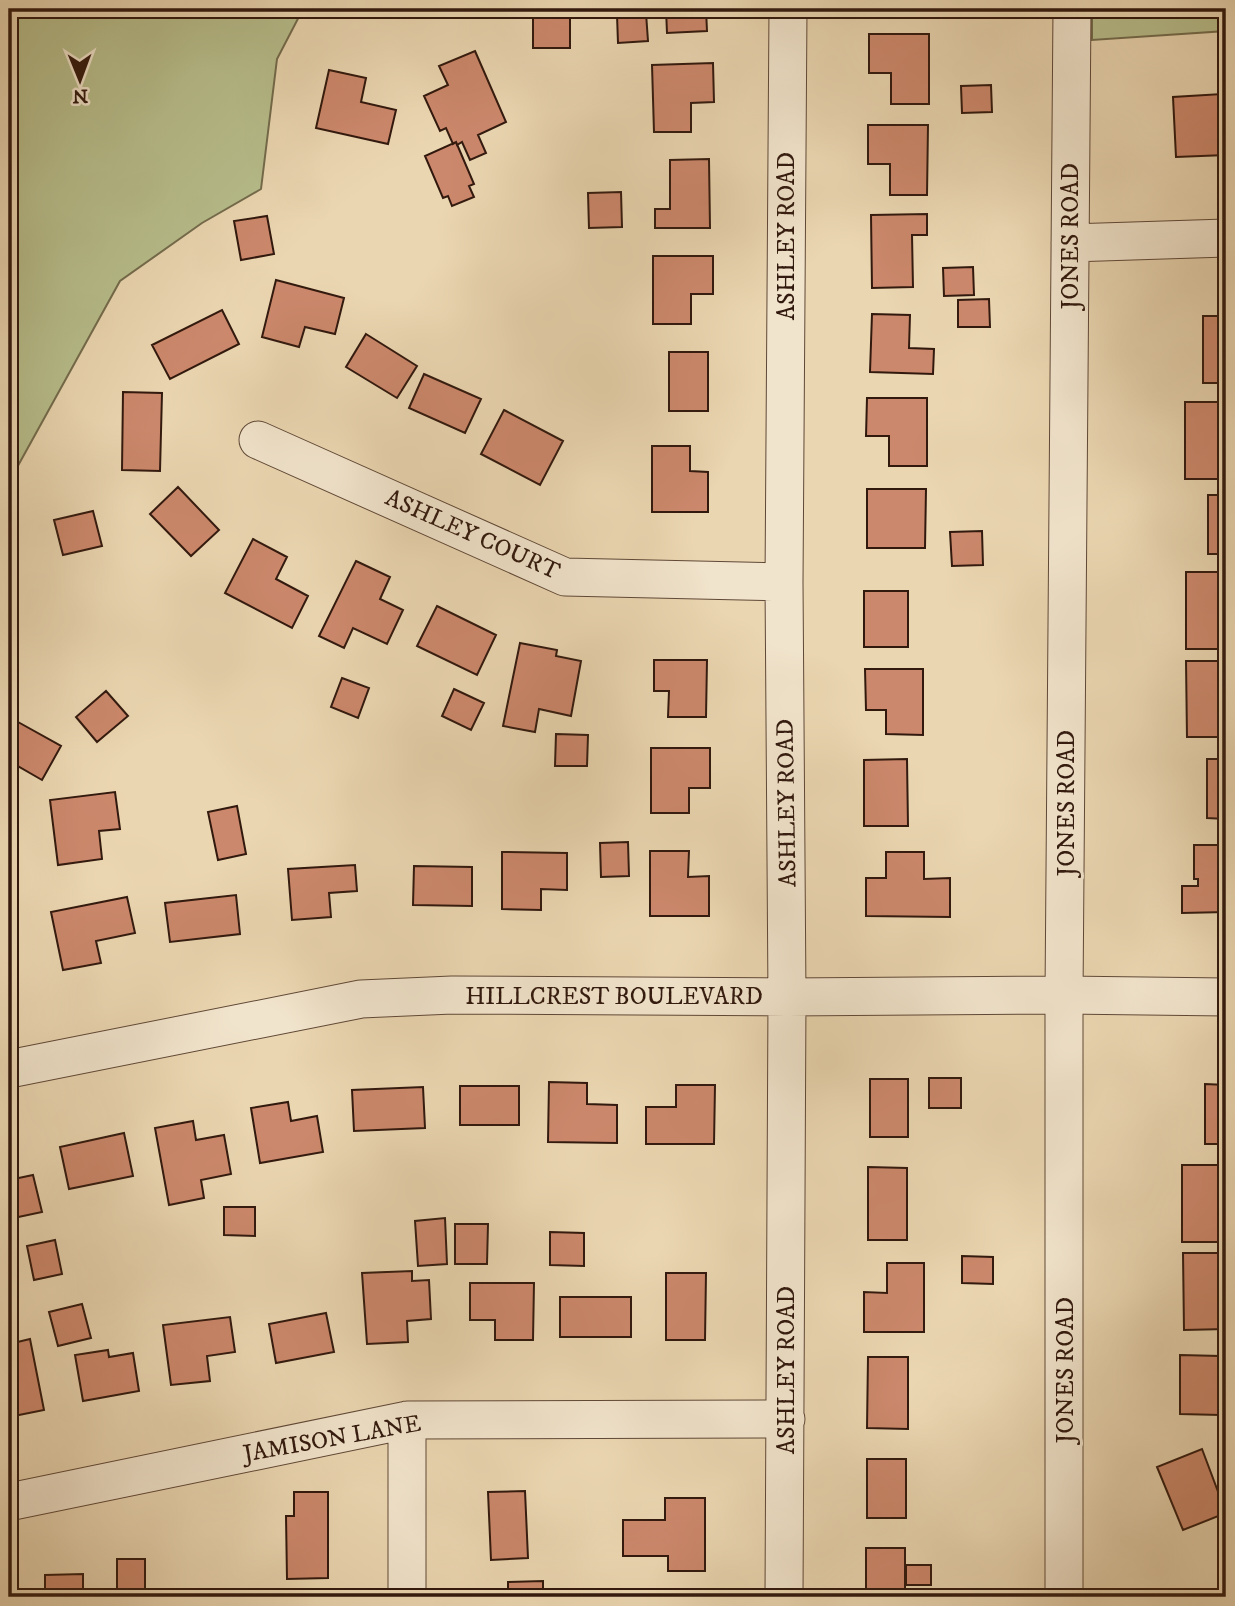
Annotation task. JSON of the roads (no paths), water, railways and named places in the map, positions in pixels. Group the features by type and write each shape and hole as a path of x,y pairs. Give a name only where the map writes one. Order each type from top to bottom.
{"street":[{"name":"ASHLEY ROAD","path":"784,1597 787,997 783,582 788,9"},
{"name":"JONES ROAD","path":"1064,1597 1064,995 1072,9"},
{"path":"1070,243 1226,238"},
{"name":"ASHLEY COURT","path":"258,440 565,577 783,582"},
{"name":"HILLCREST BOULEVARD","path":"9,1069 361,999 452,995 1226,997"},
{"name":"JAMISON LANE","path":"9,1502 407,1420 786,1419"},
{"path":"407,1420 407,1597"}]}
